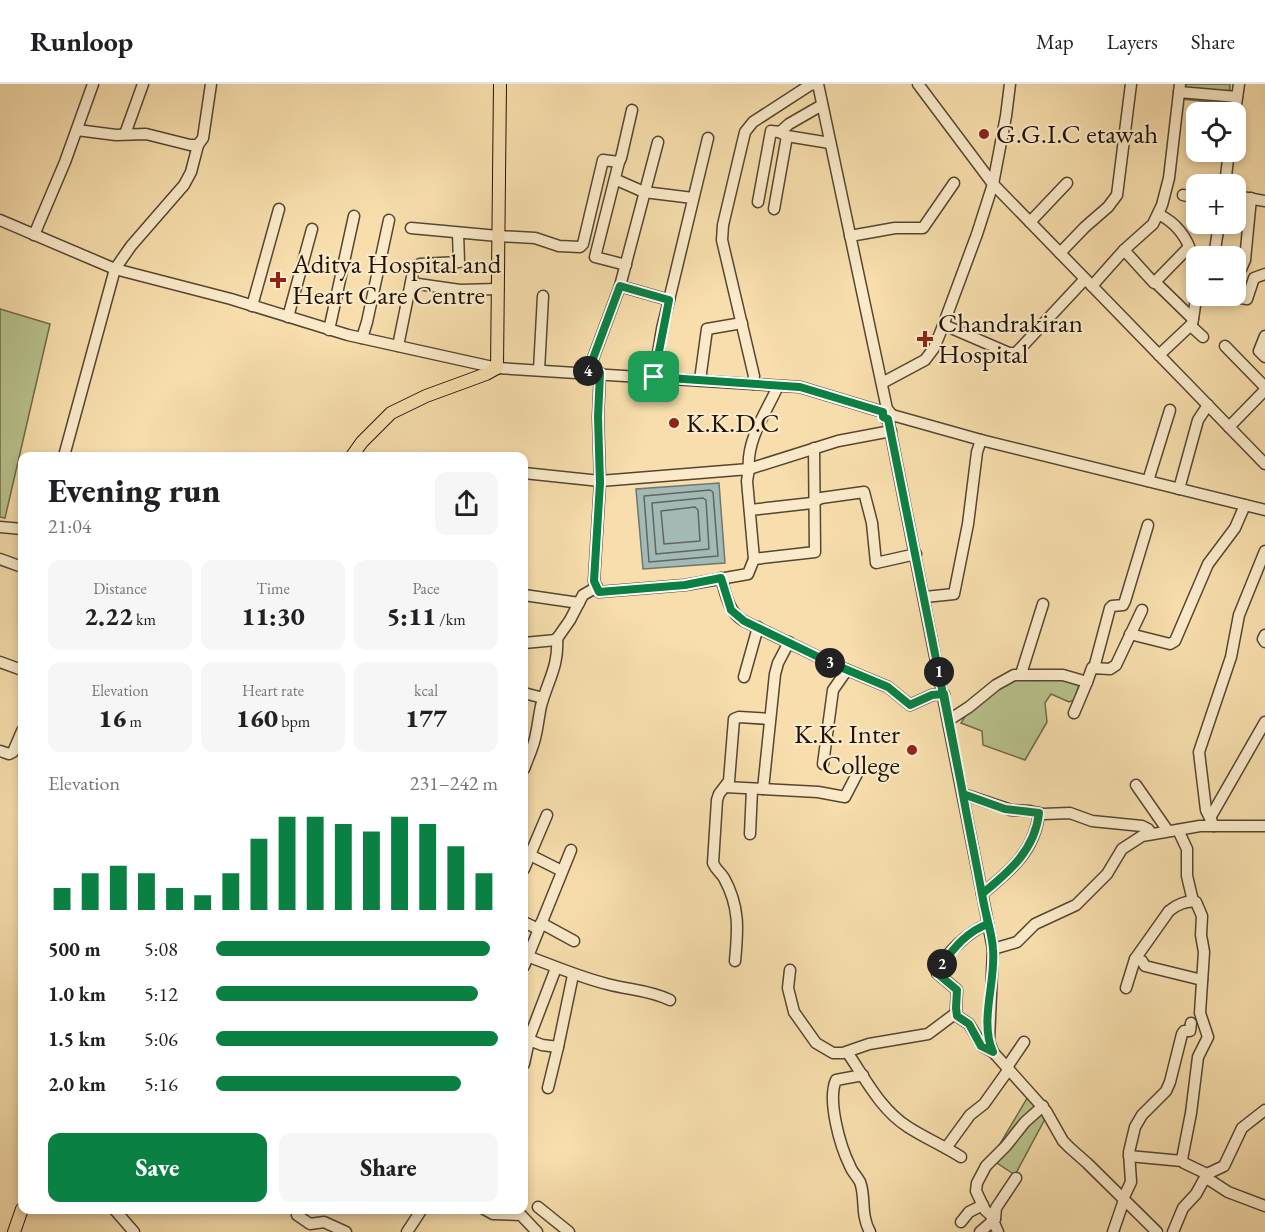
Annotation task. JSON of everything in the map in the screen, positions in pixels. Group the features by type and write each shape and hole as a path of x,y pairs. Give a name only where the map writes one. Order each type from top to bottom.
{"main road":[{"path":"355,452 391,413 426,396 497,368 500,84"},
{"path":"17,1229 21,1214"}],"street":[{"path":"34,235 77,130 93,84"},
{"path":"125,134 143,84"},
{"path":"65,452 120,261 188,179 198,145 203,138 211,84"},
{"path":"753,384 754,376 722,240 723,225 745,132 753,122 810,85 816,84 882,383 993,949 988,1035 993,1052"},
{"path":"918,84 993,184 1265,462"},
{"path":"882,383 925,360 934,348 944,325 993,184 1010,84"},
{"path":"1060,253 1118,195 1131,84"},
{"path":"1236,102 1239,84"},
{"path":"944,325 1009,353 1016,353 1153,224 1169,178 1180,88 1237,97"},
{"path":"774,209 783,134 804,114 822,105"},
{"path":"626,265 594,257 632,110"},
{"path":"77,130 105,134 146,134 190,146 198,145"},
{"path":"758,202 771,131 830,142"},
{"path":"654,377 669,300 708,138"},
{"path":"588,372 620,286 658,142"},
{"path":"411,228 535,237 560,246 580,247 583,244 603,160 619,162"},
{"path":"619,181 644,192 693,198"},
{"path":"850,236 895,228 923,228 954,183"},
{"path":"1030,222 1067,183"},
{"path":"1246,197 1265,201"},
{"path":"1246,250 1251,198"},
{"path":"252,306 279,209"},
{"path":"1158,214 1171,220 1189,246"},
{"path":"329,330 354,216"},
{"path":"0,220 34,235 362,339 497,368 800,387 981,440 1265,510"},
{"path":"362,339 389,220"},
{"path":"288,317 312,229"},
{"path":"398,346 415,265 459,262 458,233"},
{"path":"1124,250 1192,322"},
{"path":"1155,282 1186,251"},
{"path":"1246,299 1254,278 1265,274"},
{"path":"411,283 460,290 498,289"},
{"path":"620,286 669,300"},
{"path":"539,370 543,296"},
{"path":"1194,306 1192,327 1203,338"},
{"path":"1159,355 1192,322"},
{"path":"700,380 707,329 742,323"},
{"path":"1265,336 1259,351 1265,357"},
{"path":"1225,346 1265,388 1229,427"},
{"path":"600,373 598,417 600,482 594,581 599,592 628,591 748,574 754,559 747,481 750,450 778,386"},
{"path":"1179,489 1198,420 1209,405"},
{"path":"1148,481 1170,410"},
{"path":"528,473 600,482 748,469 814,448 891,430"},
{"path":"925,597 954,594 968,524 977,452 981,440"},
{"path":"754,559 814,552 814,448"},
{"path":"750,510 814,502 821,498 864,492 872,523 876,563 916,554"},
{"path":"1130,634 1173,643 1208,564 1235,528 1245,505"},
{"path":"1074,713 1091,670 1094,668 1110,608 1123,605 1125,602 1148,525"},
{"path":"0,527 18,529"},
{"path":"1212,822 1206,806 1199,752 1231,657 1239,615 1265,551"},
{"path":"0,559 18,566"},
{"path":"721,578 731,610 737,617 847,670 888,687 910,705 932,695 944,694"},
{"path":"528,758 536,737 543,698 558,655 557,638 570,620 583,595 597,587"},
{"path":"528,596 579,603"},
{"path":"1021,675 1043,604"},
{"path":"1094,668 1114,667 1142,610"},
{"path":"744,677 758,627"},
{"path":"1265,635 1263,639 1265,642"},
{"path":"528,643 557,638"},
{"path":"750,834 770,719 776,669 789,642"},
{"path":"0,662 18,669"},
{"path":"823,764 833,690 847,670"},
{"path":"948,720 1012,676 1059,675 1087,682"},
{"path":"528,694 543,698"},
{"path":"735,961 737,915 724,879 713,863 717,800 729,777 734,719 739,717 770,719"},
{"path":"1212,822 1265,722"},
{"path":"0,751 9,754 13,752 18,741"},
{"path":"725,787 818,792 846,797 858,772"},
{"path":"1136,786 1187,849 1187,876 1194,901 1199,906 1202,916 1201,935 1204,959 1200,1013 1208,1037 1198,1057 1182,1161"},
{"path":"963,794 1005,809 1039,813 1070,813 1092,821 1139,826 1148,829 1152,834"},
{"path":"982,894 1008,873 1028,848 1036,832 1039,813"},
{"path":"528,849 547,815"},
{"path":"993,949 1017,942 1035,924 1076,905 1107,874 1122,849 1142,836 1212,822 1265,826"},
{"path":"528,954 572,850"},
{"path":"528,854 562,871"},
{"path":"1126,988 1135,959 1169,911 1194,901"},
{"path":"528,923 574,941"},
{"path":"988,924 979,927 958,944 938,969 938,974 957,990 959,1016 969,1024 981,1046 993,1052 1043,1106 1070,1149 1088,1163 1156,1232"},
{"path":"1135,959 1142,961 1145,966 1202,980"},
{"path":"528,962 618,987 648,991 670,1000"},
{"path":"528,1034 556,968"},
{"path":"790,970 788,988 794,1012 816,1044 833,1053 928,1034 959,1016"},
{"path":"548,1088 573,975"},
{"path":"1113,1232 1131,1182 1129,1156 1137,1122 1168,1087 1176,1066 1183,1032 1190,1031 1191,1023"},
{"path":"528,1040 558,1047"},
{"path":"946,1148 970,1115 984,1104 1024,1042"},
{"path":"847,1052 872,1092 905,1125 961,1157"},
{"path":"863,1075 836,1080 834,1116 845,1155 860,1183 863,1214 870,1232"},
{"path":"998,1232 993,1220 982,1205 976,1187 986,1166 1006,1146 1024,1122 1043,1106"},
{"path":"1173,1232 1183,1208 1196,1194 1206,1175 1224,1166 1242,1128 1265,1110"},
{"path":"1129,1156 1182,1161 1206,1175 1228,1192 1265,1206"},
{"path":"980,1232 993,1220 996,1208 1016,1178"},
{"path":"961,1222 969,1212 982,1205"},
{"path":"538,1208 569,1232"},
{"path":"118,1214 134,1232"},
{"path":"407,1232 419,1214"},
{"path":"493,1214 521,1215 537,1232"},
{"path":"297,1215 310,1224 323,1221 346,1232"}],"green space":[{"path":"1185,84 1230,84 1229,102 1183,99"},
{"path":"0,309 50,324 20,452 18,452 18,462 5,518 0,517"},
{"path":"1017,675 1060,677 1079,685 1074,700 1069,702 1051,694 1045,703 1047,722 1025,760 983,745 982,731 961,723 967,713"},
{"path":"1029,1095 1046,1117 1015,1175 991,1159"}],"water":[{"path":"719,483 725,563 643,569 636,489"}],"place":[{"name":"G.G.I.C etawah","path":"984,134"},
{"name":"Aditya Hospital and Heart Care Centre","path":"278,280"},
{"name":"Chandrakiran Hospital","path":"925,339"},
{"name":"K.K.D.C","path":"674,423"},
{"name":"K.K. Inter College","path":"912,750"}],"route":[{"path":"654,377 669,300 620,286 588,372 600,373 598,417 600,483 594,581 599,592 685,585 721,578 731,610 744,621 833,664 888,687 910,705 919,699 944,694 963,794 1005,809 1039,813 1036,832 1028,848 1008,873 982,894 988,924 979,927 958,944 937,972 942,979 957,990 957,1016 969,1024 981,1046 993,1052 988,1035 993,949 988,924 963,794 948,720 944,694 888,419 883,417 883,412 800,387 654,377"}]}
